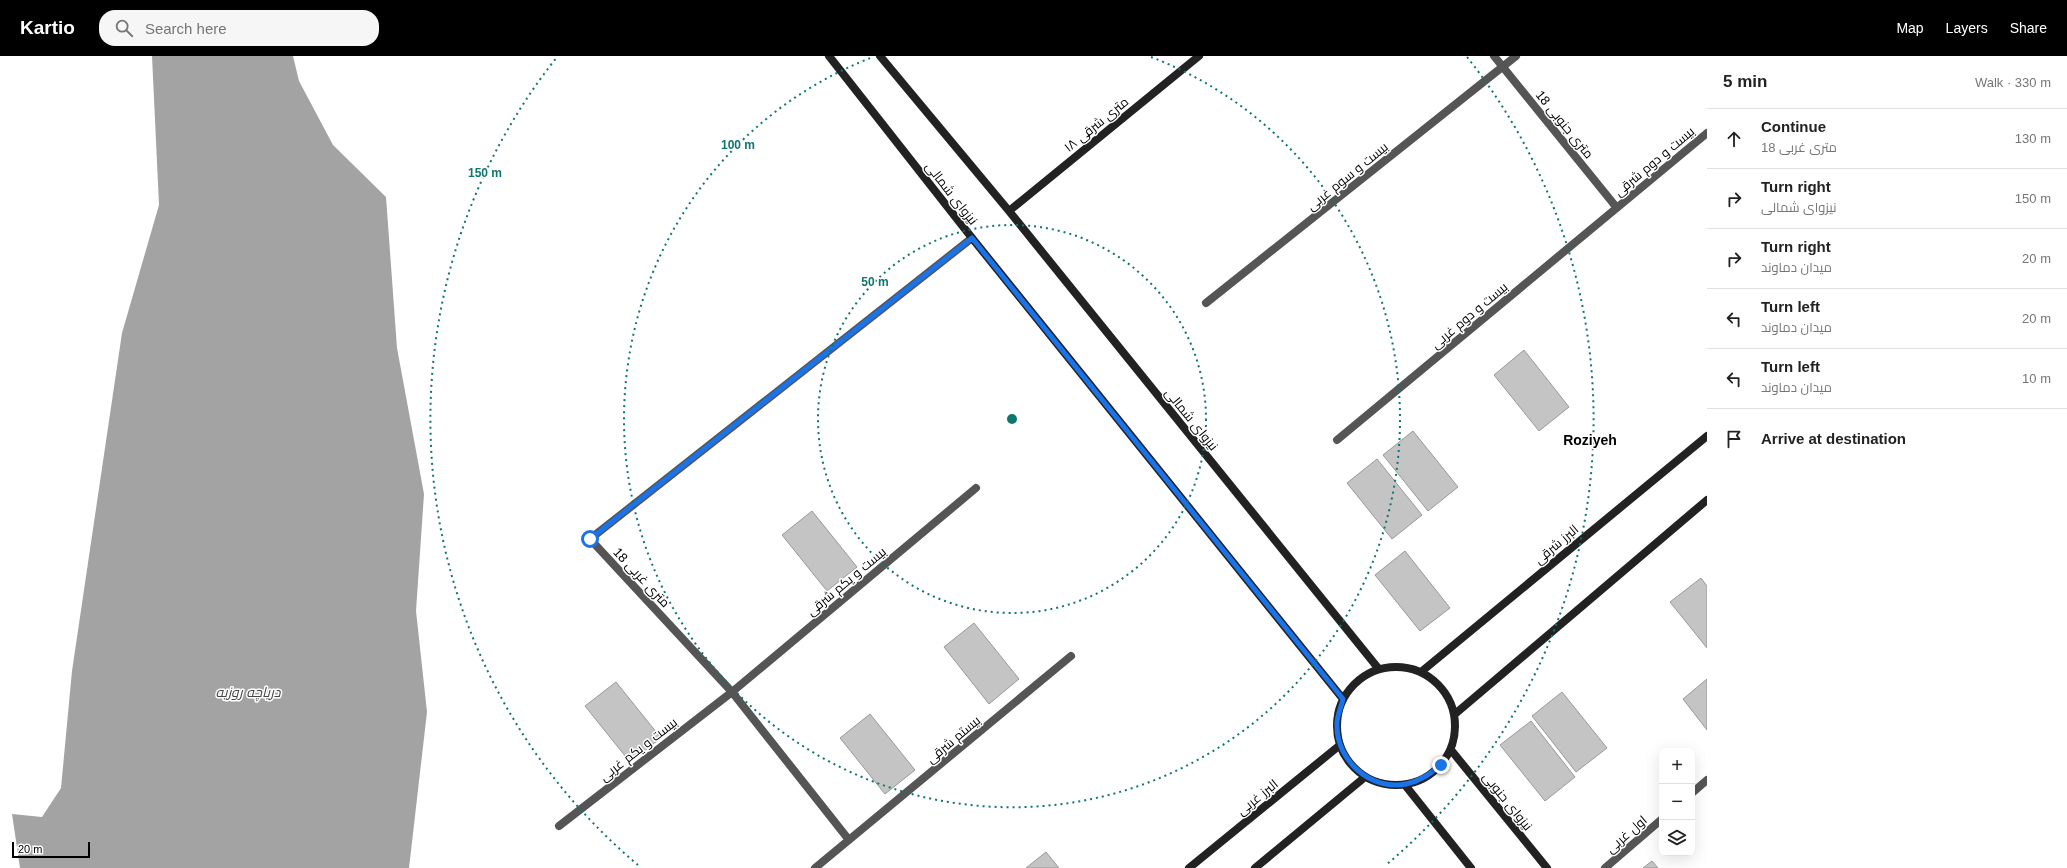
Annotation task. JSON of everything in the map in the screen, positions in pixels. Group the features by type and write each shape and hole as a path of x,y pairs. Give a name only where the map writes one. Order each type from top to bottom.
{"street":[{"name":"نیزوای شمالی","path":"829,56 972,238 1343,699"},
{"name":"نیزوای شمالی","path":"880,56 1009,211 1378,668"},
{"name":"۱۸ متری شرقی","path":"1009,211 1199,56"},
{"name":"18 متری جنوبی","path":"1494,56 1617,208"},
{"name":"بیست و سوم غربی","path":"1206,303 1516,56"},
{"name":"بیست و دوم شرقی","path":"1617,208 1707,133"},
{"name":"بیست و دوم غربی","path":"1337,440 1617,208"},
{"name":"18 متری غربی","path":"849,840 732,692 590,539 972,238"},
{"name":"البرز شرقی","path":"1421,672 1707,436"},
{"name":"بیست و یکم شرقی","path":"732,692 976,488"},
{"path":"1455,714 1707,500"},
{"name":"بیستم شرقی","path":"815,868 1071,656"},
{"path":"1404,667 1421,672 1437,682 1448,696 1455,714 1455,732 1451,750 1441,765 1425,778 1405,785 1385,784 1365,777 1350,764 1340,745 1336,726 1343,699 1350,688 1366,674 1378,668 1404,667"},
{"name":"بیست و یکم غربی","path":"559,826 732,692"},
{"name":"البرز غربی","path":"1189,868 1340,745"},
{"name":"نیزوای جنوبی","path":"1451,750 1547,868"},
{"path":"1255,868 1365,777"},
{"path":"1695,790 1707,780"},
{"path":"1405,785 1471,868"},
{"name":"اول غربی","path":"1605,868 1661,820"}],"water":[{"name":"دریاچه روزیه","path":"152,56 293,56 299,81 333,145 386,197 397,348 424,494 416,611 427,712 409,868 20,868 12,814 42,817 61,788 72,671 122,333 159,205"}],"building":[{"path":"1524,350 1569,407 1539,431 1494,375"},
{"path":"1413,431 1458,487 1428,511 1383,455"},
{"path":"1377,459 1422,515 1392,539 1347,483"},
{"path":"812,511 857,567 827,591 782,535"},
{"path":"1405,551 1450,608 1420,631 1375,575"},
{"path":"1701,578 1707,586 1707,648 1670,602"},
{"path":"974,623 1019,679 989,704 944,647"},
{"path":"1707,679 1707,730 1683,699"},
{"path":"616,682 661,738 630,762 585,706"},
{"path":"1562,692 1607,748 1576,772 1532,716"},
{"path":"870,714 915,770 885,794 840,738"},
{"path":"1531,721 1575,777 1545,801 1500,745"},
{"path":"1046,852 1059,868 1026,868"},
{"path":"1652,861 1658,868 1643,868"}],"district":[{"name":"Roziyeh","path":"1590,440"}],"route":[{"path":"590,539 972,238 1343,699 1336,726 1340,745 1350,764 1365,777 1385,784 1405,785 1425,778 1441,765"}]}
